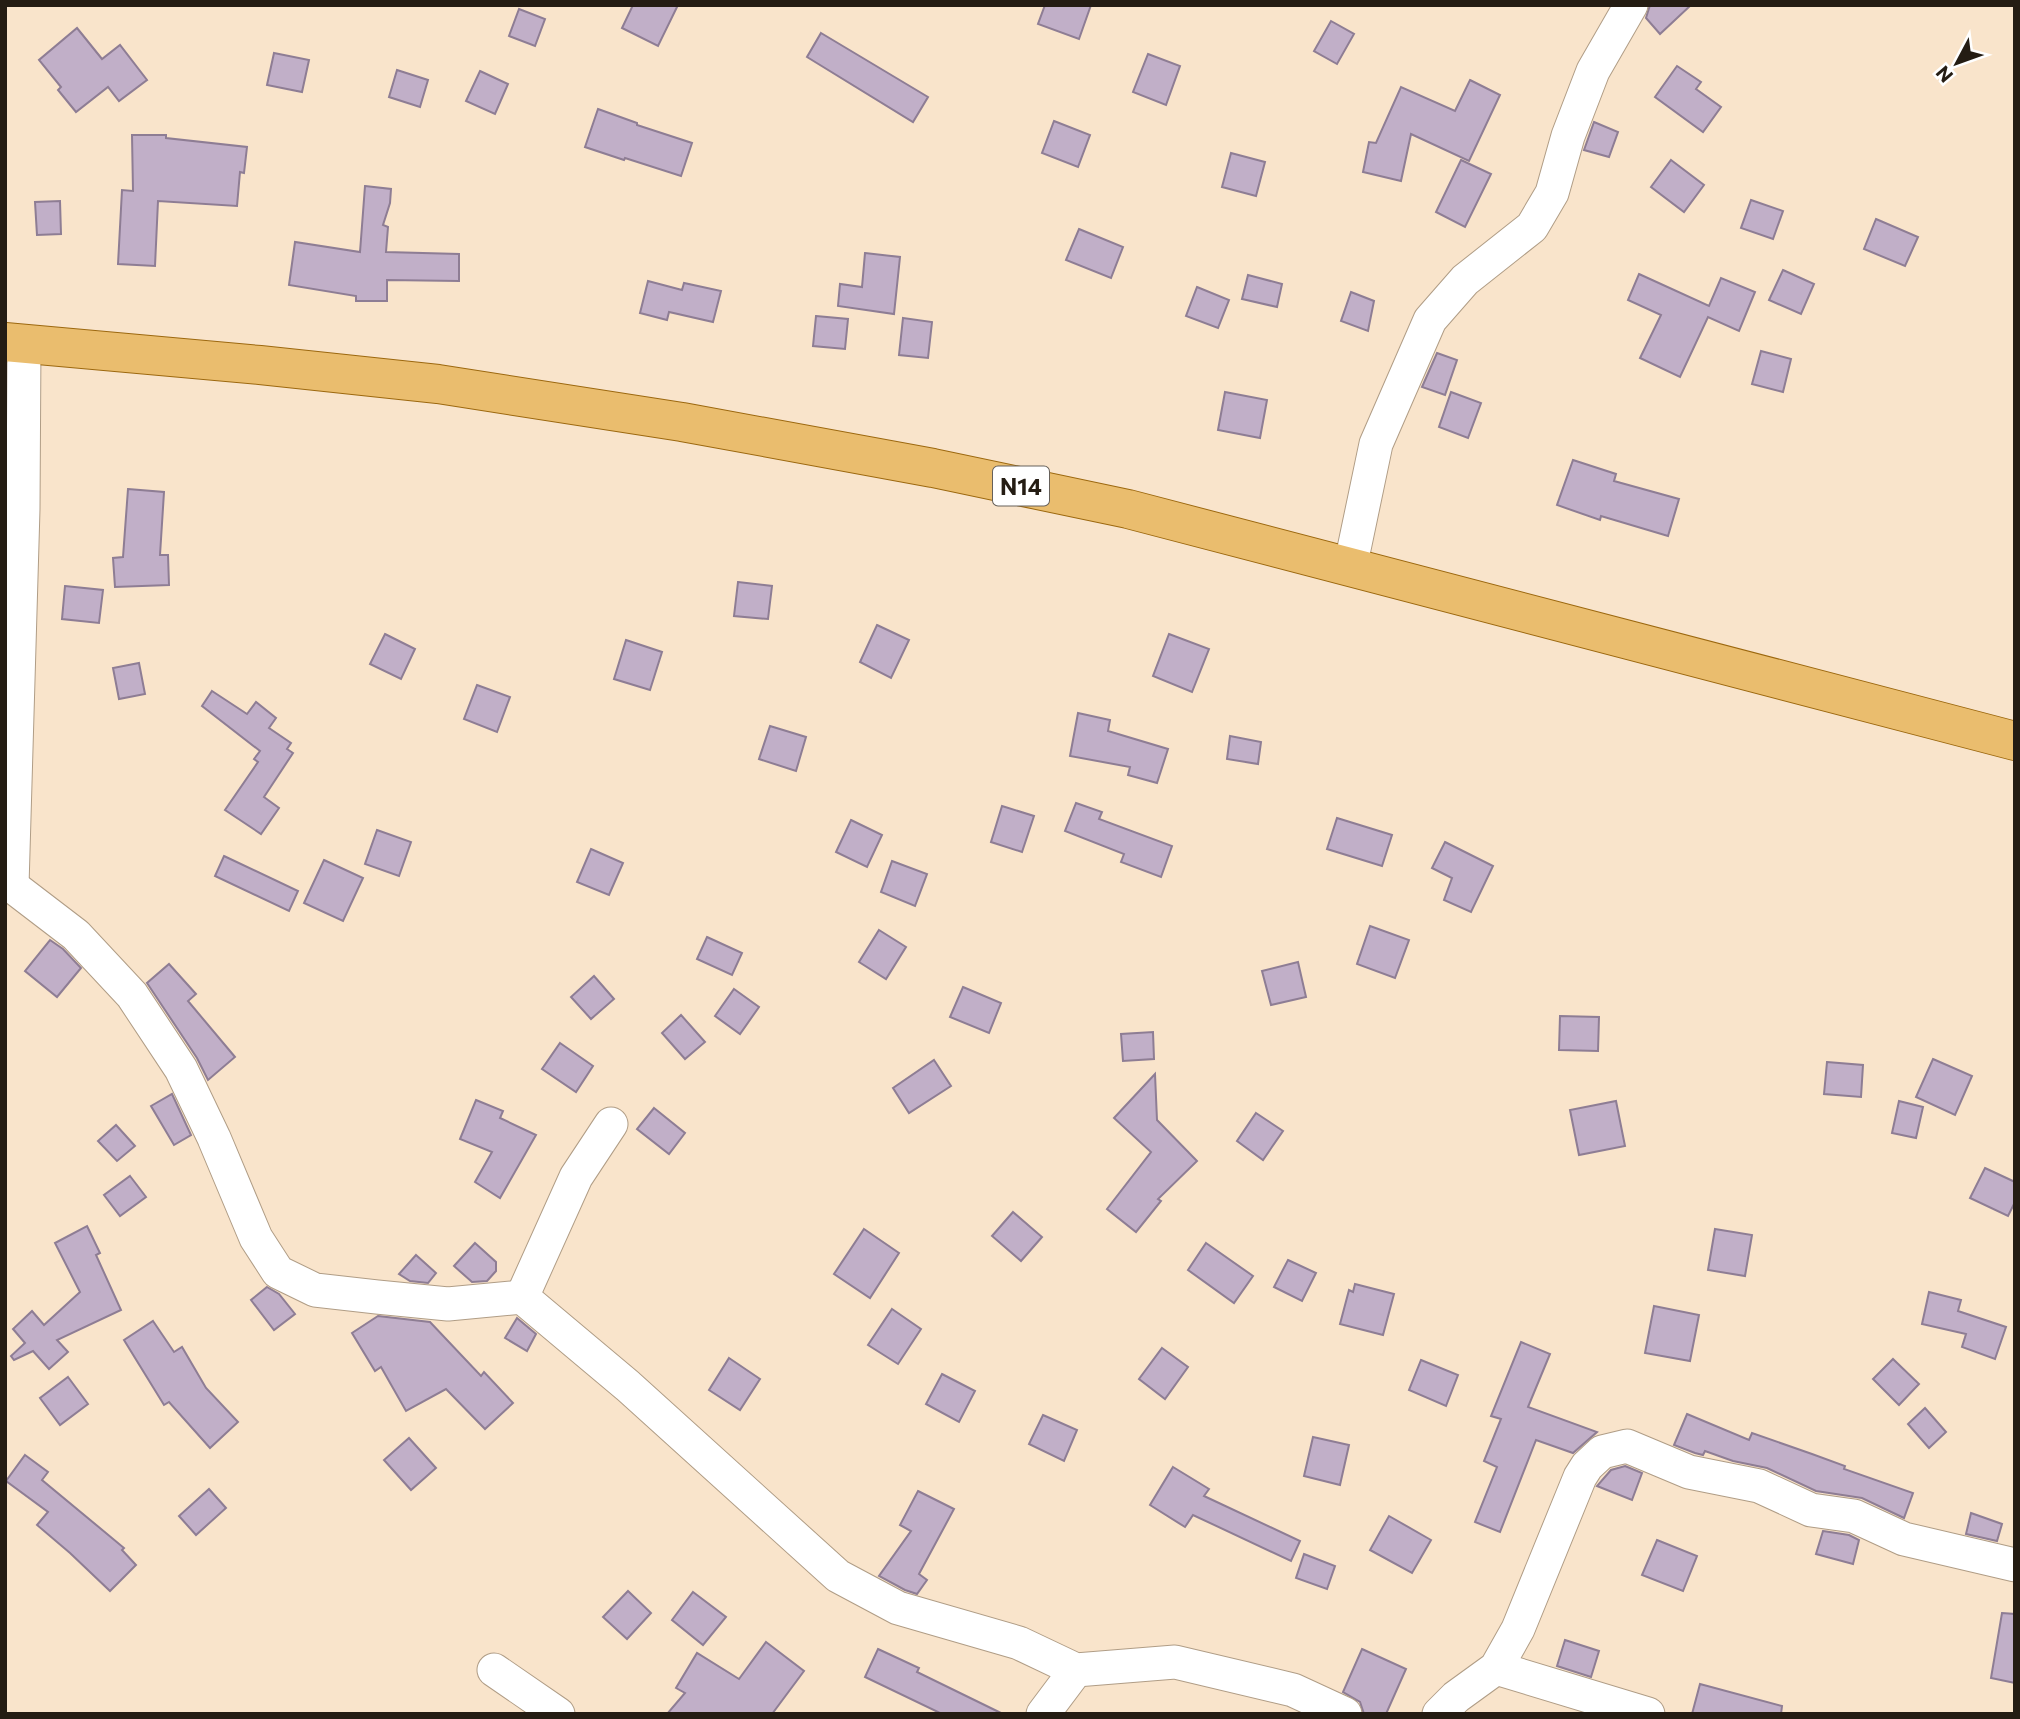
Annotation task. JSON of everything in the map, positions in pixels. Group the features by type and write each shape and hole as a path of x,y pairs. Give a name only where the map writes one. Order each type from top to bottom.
{"main road":[{"name":"N14","path":"15,343 438,384 682,422 933,468 1128,509 2015,741"}],"street":[{"path":"1350,568 1376,444 1430,320 1465,279 1532,227 1552,193 1568,136 1593,71 1631,5"},
{"path":"15,343 23,509 9,885 76,935 132,995 181,1069 214,1138 256,1238 278,1272 315,1290 389,1299 448,1304 522,1297 628,1386 838,1576 898,1608 1019,1643 1076,1670 1175,1662 1293,1689 1345,1714"},
{"path":"522,1297 576,1177 611,1124"},
{"path":"1439,1714 1496,1668 1518,1629 1580,1477 1602,1452 1627,1446 1689,1472 1759,1486 1811,1510 1854,1516 1903,1539 2015,1565"},
{"path":"1496,1668 1648,1714"},
{"path":"1043,1714 1076,1670"},
{"path":"494,1671 558,1714"}],"building":[{"path":"633,5 678,5 658,46 622,28"},
{"path":"1045,5 1091,5 1079,39 1038,24"},
{"path":"1650,5 1691,5 1660,34 1646,18"},
{"path":"519,9 545,19 535,46 509,36"},
{"path":"1331,21 1354,34 1337,64 1314,51"},
{"path":"77,28 102,59 120,45 147,80 119,101 108,87 76,112 58,90 61,87 39,60"},
{"path":"821,33 928,97 913,122 807,57"},
{"path":"274,53 309,60 302,92 267,85"},
{"path":"1148,54 1180,66 1166,105 1133,92"},
{"path":"1677,66 1701,82 1696,89 1721,107 1703,132 1655,97"},
{"path":"397,70 428,80 420,107 389,97"},
{"path":"480,71 508,84 495,114 466,101"},
{"path":"1470,80 1500,95 1469,161 1411,134 1401,181 1363,172 1369,142 1376,143 1401,87 1455,111"},
{"path":"598,109 692,143 681,176 585,147"},
{"path":"1054,121 1090,135 1078,167 1042,153"},
{"path":"1594,122 1618,132 1609,157 1584,150"},
{"path":"132,135 166,135 166,138 247,147 244,173 240,172 237,206 158,201 155,266 118,264 122,190 133,191"},
{"path":"1231,153 1265,162 1256,196 1222,187"},
{"path":"1461,160 1491,174 1465,227 1436,212"},
{"path":"1671,160 1704,185 1684,212 1651,187"},
{"path":"365,186 391,189 383,225 388,227 386,252 459,254 459,281 387,280 387,301 356,301 356,296 289,285 295,242 360,252"},
{"path":"1751,200 1783,211 1773,239 1741,228"},
{"path":"60,201 61,234 37,235 35,202"},
{"path":"1876,219 1918,237 1905,266 1864,249"},
{"path":"1079,229 1123,247 1111,278 1066,260"},
{"path":"865,253 900,257 894,314 838,306 840,284 862,287"},
{"path":"1783,270 1814,284 1801,314 1769,300"},
{"path":"1639,274 1709,306 1721,278 1755,292 1739,331 1708,317 1680,377 1640,358 1661,315 1628,300"},
{"path":"1248,275 1282,284 1277,307 1242,299"},
{"path":"648,281 682,290 684,283 721,291 713,322 669,312 667,320 640,313"},
{"path":"1197,287 1229,300 1218,328 1186,316"},
{"path":"1351,292 1374,301 1368,331 1341,321"},
{"path":"816,316 848,319 845,349 813,346"},
{"path":"903,318 932,322 928,358 899,355"},
{"path":"1761,351 1791,359 1783,392 1752,384"},
{"path":"1437,353 1457,360 1445,395 1422,387"},
{"path":"1225,392 1267,400 1260,438 1218,430"},
{"path":"1451,392 1481,403 1468,438 1439,427"},
{"path":"1573,460 1616,474 1614,481 1679,499 1668,536 1601,516 1600,520 1557,505"},
{"path":"128,489 164,492 160,555 168,555 169,585 115,587 113,558 123,557"},
{"path":"738,582 772,586 768,619 734,616"},
{"path":"65,586 103,590 99,623 62,619"},
{"path":"877,625 909,640 891,678 860,662"},
{"path":"385,634 415,649 401,679 370,664"},
{"path":"1169,634 1209,649 1192,692 1153,676"},
{"path":"626,640 662,652 650,690 614,679"},
{"path":"139,663 145,694 119,699 113,668"},
{"path":"477,685 510,697 497,732 464,719"},
{"path":"212,691 247,714 256,702 276,718 269,728 291,743 287,749 293,753 264,797 279,808 261,834 225,810 258,762 254,759 260,751 202,706"},
{"path":"1078,713 1110,720 1108,731 1168,749 1157,783 1128,775 1130,767 1070,756"},
{"path":"770,726 806,737 796,771 759,759"},
{"path":"1230,736 1261,742 1258,764 1227,759"},
{"path":"1076,803 1102,812 1099,819 1172,846 1161,877 1121,862 1124,854 1065,831"},
{"path":"1002,806 1034,816 1022,852 991,842"},
{"path":"1337,818 1392,835 1382,866 1327,849"},
{"path":"851,820 882,835 867,867 836,852"},
{"path":"377,830 411,842 399,876 365,864"},
{"path":"1445,842 1493,866 1471,912 1444,900 1452,878 1432,868"},
{"path":"591,849 623,863 609,895 577,882"},
{"path":"224,856 298,891 289,911 215,876"},
{"path":"324,860 363,878 343,921 304,903"},
{"path":"892,861 927,874 915,906 881,892"},
{"path":"1370,926 1409,940 1395,978 1357,964"},
{"path":"879,930 906,947 886,979 859,962"},
{"path":"707,937 742,953 732,975 697,959"},
{"path":"50,940 81,968 57,997 25,971"},
{"path":"1298,962 1306,997 1271,1005 1262,971"},
{"path":"169,964 196,994 188,1001 235,1057 208,1080 197,1058 147,983"},
{"path":"594,976 614,999 591,1019 571,997"},
{"path":"963,987 1001,1003 989,1033 950,1017"},
{"path":"734,989 759,1007 740,1034 715,1016"},
{"path":"681,1015 705,1042 685,1059 662,1033"},
{"path":"1560,1016 1599,1017 1598,1051 1559,1050"},
{"path":"1153,1032 1154,1059 1123,1061 1121,1034"},
{"path":"560,1043 593,1066 576,1092 542,1069"},
{"path":"1933,1059 1972,1076 1955,1115 1916,1097"},
{"path":"934,1060 951,1086 909,1113 893,1088"},
{"path":"1827,1062 1863,1065 1861,1097 1824,1094"},
{"path":"1155,1074 1157,1120 1197,1161 1158,1199 1161,1201 1136,1232 1107,1209 1151,1152 1114,1118"},
{"path":"172,1094 191,1135 174,1145 151,1106"},
{"path":"476,1100 503,1111 500,1118 536,1135 500,1198 475,1182 492,1152 460,1139"},
{"path":"1616,1101 1625,1146 1579,1155 1570,1110"},
{"path":"1899,1101 1923,1107 1916,1138 1892,1133"},
{"path":"654,1108 685,1133 669,1154 637,1129"},
{"path":"1256,1113 1283,1131 1263,1160 1237,1141"},
{"path":"116,1125 135,1146 117,1161 98,1141"},
{"path":"1985,1168 2015,1182 2015,1202 2008,1216 1970,1198"},
{"path":"130,1176 146,1197 120,1216 104,1195"},
{"path":"1013,1212 1042,1237 1021,1261 992,1236"},
{"path":"87,1226 100,1253 96,1255 121,1310 57,1340 68,1352 49,1369 33,1351 14,1360 11,1356 25,1343 13,1329 32,1311 44,1325 80,1292 55,1243"},
{"path":"864,1229 899,1253 870,1298 834,1274"},
{"path":"1715,1229 1752,1235 1745,1276 1708,1270"},
{"path":"475,1243 496,1262 496,1271 487,1281 472,1282 454,1266"},
{"path":"1206,1243 1253,1276 1234,1303 1188,1270"},
{"path":"416,1255 436,1273 428,1283 410,1281 399,1274"},
{"path":"1288,1260 1316,1273 1302,1301 1274,1287"},
{"path":"1355,1284 1394,1294 1383,1335 1340,1324 1349,1290 1353,1292"},
{"path":"267,1287 279,1294 295,1314 274,1330 251,1300"},
{"path":"1929,1292 1961,1300 1958,1311 2006,1327 1995,1359 1962,1347 1966,1334 1922,1324"},
{"path":"1654,1306 1699,1315 1690,1361 1645,1353"},
{"path":"892,1309 921,1329 898,1364 868,1345"},
{"path":"378,1316 430,1322 481,1376 484,1372 513,1403 485,1429 446,1389 406,1411 381,1367 375,1371 352,1333"},
{"path":"517,1318 536,1334 527,1351 505,1338"},
{"path":"153,1321 174,1352 182,1347 206,1388 238,1422 210,1448 169,1402 164,1405 124,1340"},
{"path":"1521,1342 1550,1354 1528,1407 1597,1432 1573,1453 1536,1440 1500,1532 1475,1522 1497,1467 1484,1461 1501,1419 1491,1416"},
{"path":"1162,1348 1188,1367 1165,1399 1139,1379"},
{"path":"729,1358 760,1379 740,1410 709,1390"},
{"path":"1893,1359 1919,1384 1899,1405 1873,1379"},
{"path":"1421,1360 1458,1375 1446,1406 1409,1390"},
{"path":"942,1374 975,1391 959,1422 926,1404"},
{"path":"68,1377 88,1404 60,1425 40,1398"},
{"path":"1925,1408 1946,1432 1929,1448 1908,1424"},
{"path":"1687,1414 1749,1440 1752,1433 1913,1493 1904,1518 1862,1498 1816,1491 1767,1468 1733,1461 1705,1451 1703,1455 1674,1445"},
{"path":"1043,1415 1077,1430 1064,1461 1029,1444"},
{"path":"1313,1437 1349,1445 1340,1485 1304,1476"},
{"path":"409,1438 436,1468 411,1490 384,1460"},
{"path":"25,1455 48,1472 42,1480 124,1548 122,1550 136,1565 110,1591 37,1525 48,1512 6,1481"},
{"path":"1625,1466 1642,1473 1632,1500 1597,1486 1611,1470"},
{"path":"1173,1467 1209,1489 1204,1496 1300,1541 1291,1561 1193,1515 1185,1527 1150,1505"},
{"path":"209,1489 226,1508 196,1535 179,1516"},
{"path":"918,1491 954,1509 919,1574 927,1580 917,1594 879,1576 911,1531 900,1525"},
{"path":"1971,1513 2002,1524 1997,1541 1966,1534"},
{"path":"1389,1516 1431,1540 1412,1573 1370,1550"},
{"path":"1823,1531 1849,1535 1859,1540 1853,1564 1816,1554"},
{"path":"1657,1540 1697,1556 1683,1591 1642,1575"},
{"path":"1304,1554 1335,1566 1327,1589 1296,1578"},
{"path":"628,1591 651,1613 627,1639 603,1617"},
{"path":"693,1592 726,1617 703,1645 672,1620"},
{"path":"2002,1613 2015,1614 2015,1683 1991,1678"},
{"path":"1565,1640 1599,1651 1591,1677 1557,1666"},
{"path":"766,1642 804,1671 772,1714 667,1714 685,1693 676,1688 697,1653 739,1679"},
{"path":"878,1649 919,1668 917,1672 1003,1714 942,1714 865,1677"},
{"path":"1362,1649 1406,1669 1386,1714 1364,1714 1360,1702 1343,1692"},
{"path":"1700,1684 1782,1706 1781,1714 1692,1714"}]}
